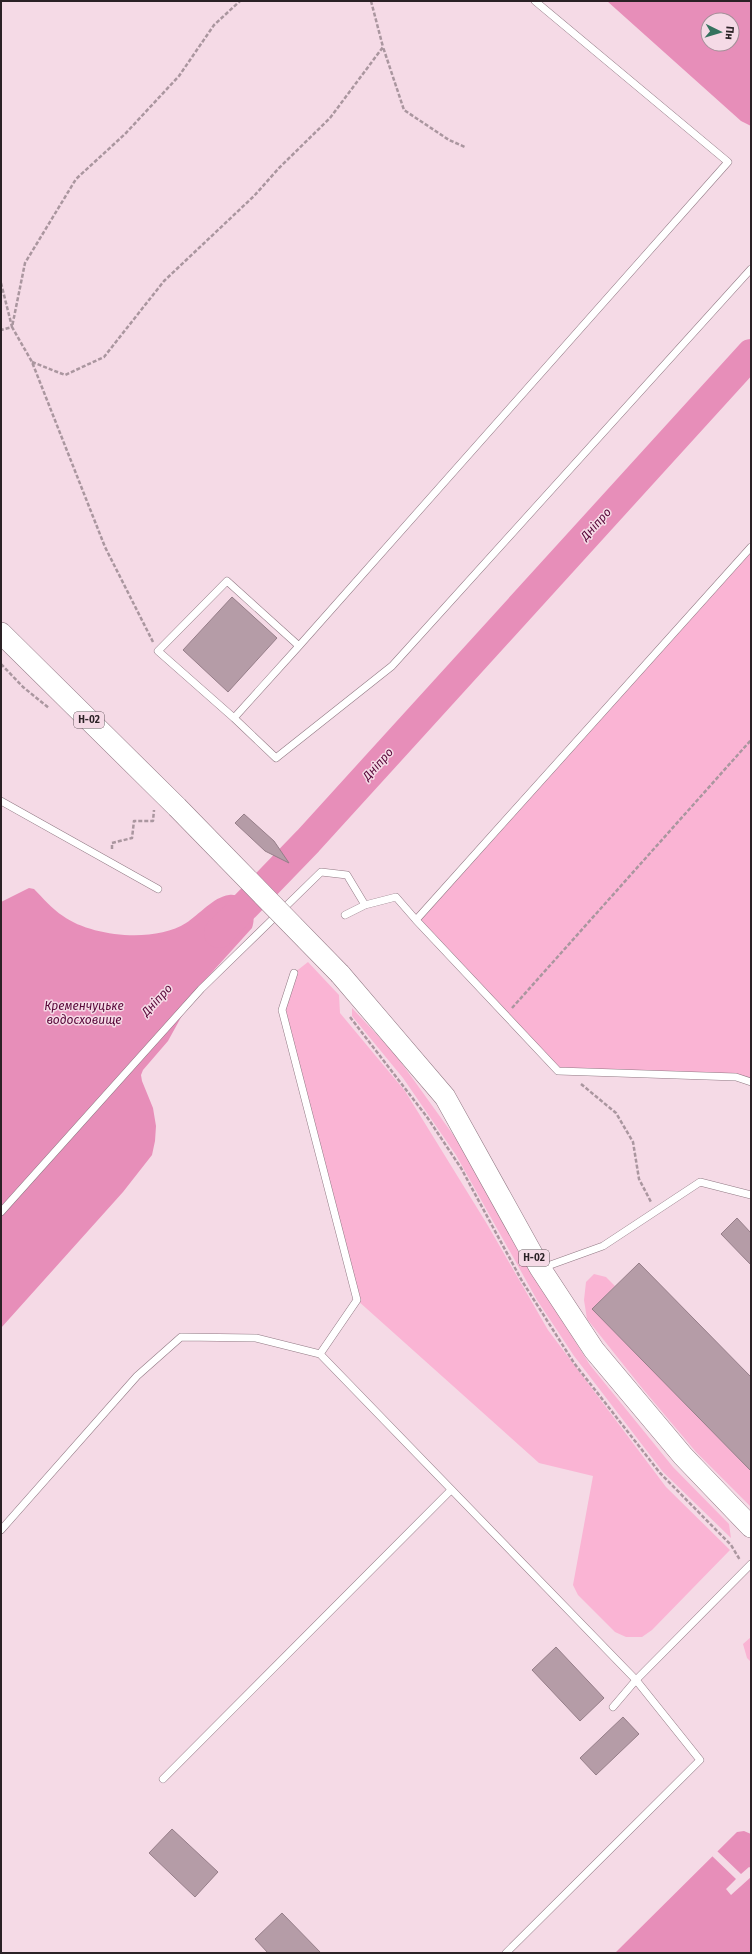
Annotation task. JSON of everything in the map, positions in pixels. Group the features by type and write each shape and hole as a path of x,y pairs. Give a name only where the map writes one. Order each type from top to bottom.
{"main road":[{"name":"Н-02","path":"1,633 168,808 340,974 445,1097 540,1268 594,1350 683,1456 751,1527"}],"lane":[{"path":"234,718 728,162 535,1"},
{"path":"298,646 227,581 158,651 234,718 276,758 392,666 751,269"},
{"path":"416,920 751,547"},
{"path":"1,801 158,889"},
{"path":"1,1212 201,989 321,872 347,875 365,905"},
{"path":"345,915 365,905 396,897 505,1016 558,1071 736,1076 751,1082"},
{"path":"294,972 282,1010 356,1300 320,1354"},
{"path":"540,1268 603,1246 700,1182 751,1195"},
{"path":"1,1530 136,1376 181,1337 256,1338 320,1354 636,1680 700,1760 506,1953"},
{"path":"163,1779 451,1490"},
{"path":"613,1707 636,1680 751,1564"}],"path":[{"path":"12,327 25,263 76,179 124,134 179,76 214,25 240,1"},
{"path":"371,1 383,47 404,110 449,140 465,147"},
{"path":"32,362 66,374 104,357 164,281 254,196 279,168 330,118 383,47"},
{"path":"1,283 12,327 32,362 106,547 158,651"},
{"path":"1,330 12,327"},
{"path":"505,1016 751,740"},
{"path":"112,862 112,842 132,838 134,821 153,821 154,810 168,808"},
{"path":"558,1071 582,1085 616,1113 633,1142 638,1179 656,1212"}],"shaded area":[{"path":"751,547 751,1082 736,1077 558,1071 416,920"},
{"path":"308,962 339,995 340,1013 405,1091 487,1224 548,1330 666,1487 730,1550 652,1630 642,1637 626,1637 615,1632 578,1595 573,1585 593,1476 539,1463 357,1300 282,1010 294,973"},
{"path":"352,1008 395,1054 467,1154 546,1295 590,1365 673,1467 729,1524 731,1538 663,1472 574,1356 537,1300 456,1155 403,1078 352,1016"},
{"path":"594,1274 606,1277 615,1286 592,1309 751,1471 751,1507 696,1452 587,1319 584,1300 586,1282"},
{"path":"751,1637 751,1662 747,1658 743,1644"}],"water":[{"path":"607,1 751,1 751,126 741,121"},
{"name":"Кременчуцьке водосховище","path":"29,888 34,889 63,916 90,929 106,933 141,935 173,929 191,920 217,899 229,895 235,895 245,900 252,910 253,922 252,928 196,990 168,1041 143,1070 141,1075 142,1081 153,1108 156,1126 152,1155 123,1192 1,1328 1,902"},
{"path":"744,1831 751,1834 751,1953 615,1953 737,1832"}],"pier":[{"path":"716,1850 741,1874 749,1867 751,1868 751,1877 731,1895 726,1889 736,1879 711,1855"}],"building":[{"path":"232,597 277,638 228,692 183,650"},
{"path":"244,814 274,841 289,863 265,851 235,823"},
{"path":"737,1218 751,1233 751,1265 721,1234"},
{"path":"639,1263 751,1377 751,1471 592,1309"},
{"path":"556,1647 604,1698 580,1721 532,1670"},
{"path":"623,1717 639,1734 596,1775 580,1758"},
{"path":"172,1829 218,1872 195,1897 149,1853"},
{"path":"282,1913 321,1953 268,1953 255,1939"}],"waterway":[{"name":"Дніпро","path":"219,933 308,841 751,354"}]}
